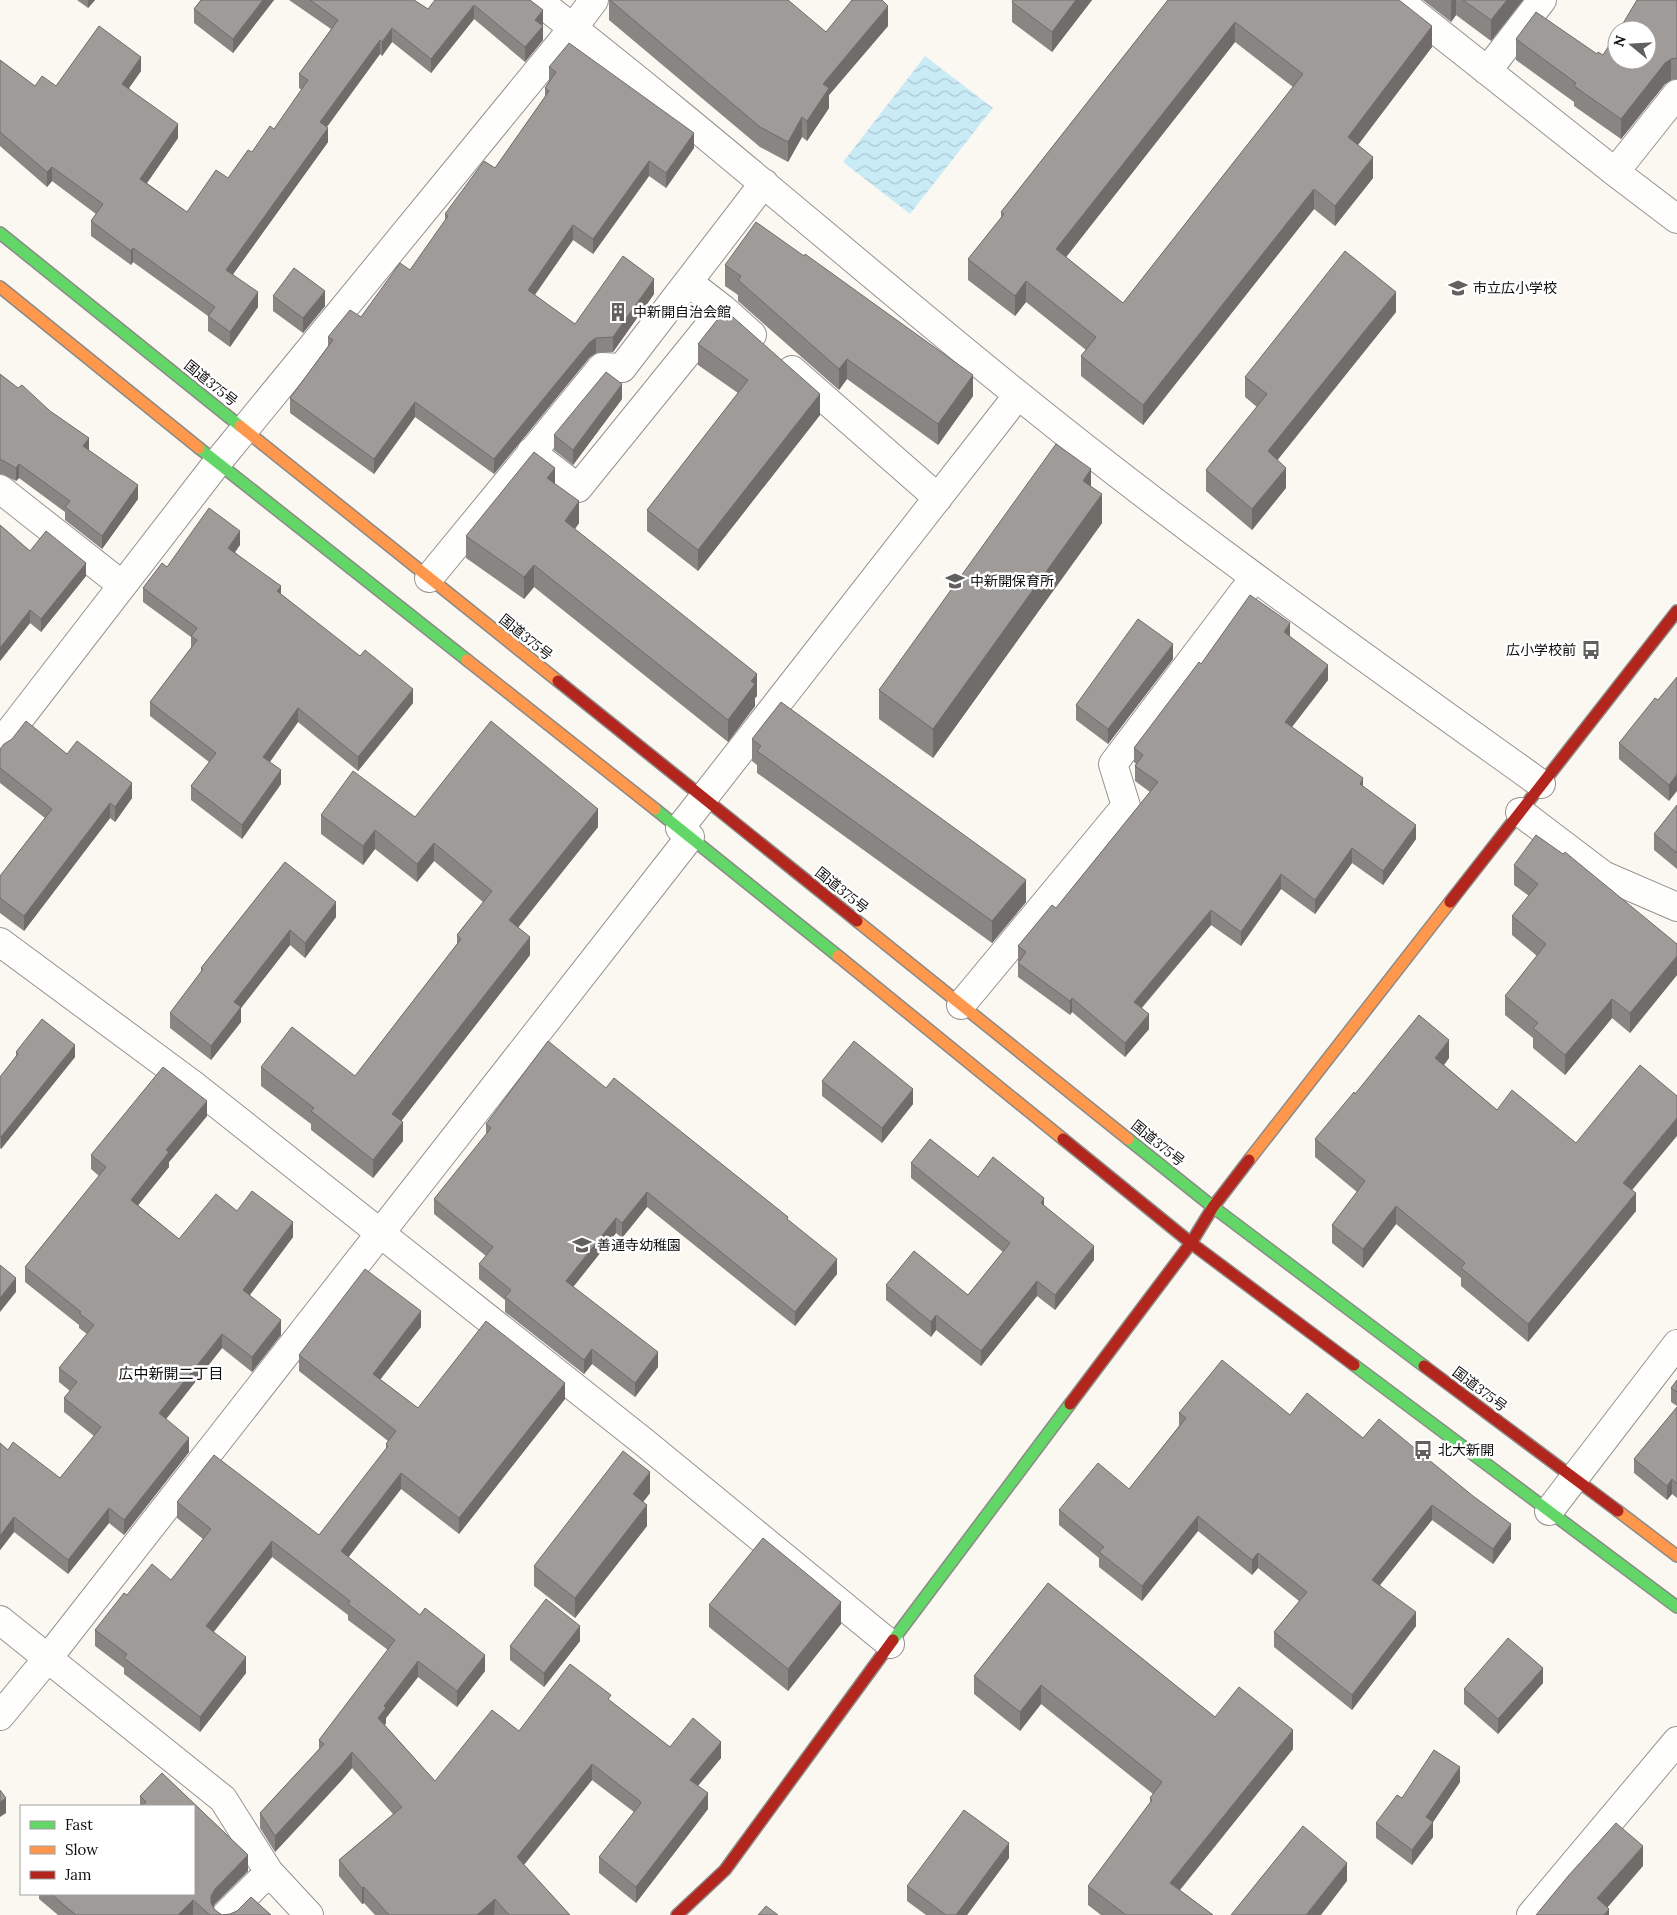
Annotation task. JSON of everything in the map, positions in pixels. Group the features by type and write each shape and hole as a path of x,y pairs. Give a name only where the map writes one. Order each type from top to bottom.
{"main road":[{"name":"国道375号","path":"0,233 1213,1207 1677,1556"},
{"path":"0,287 217,463 685,832 1191,1243 1677,1607"},
{"path":"677,1915 725,1870 890,1644 1191,1243 1213,1207 1677,610"}],"street":[{"path":"537,0 764,183 1018,395 1254,578 1541,784"},
{"path":"4,731 244,429 594,0"},
{"path":"1398,0 1677,219"},
{"path":"1487,71 1542,0"},
{"path":"1615,172 1677,94"},
{"path":"429,578 602,367 622,368 764,183"},
{"path":"688,282 723,309 938,498"},
{"path":"531,452 578,488 723,309"},
{"path":"0,1716 48,1658 380,1233 685,832 704,798 1018,395"},
{"path":"0,489 122,584"},
{"path":"961,1005 1126,806 1113,764 1254,578"},
{"path":"1520,812 1603,876 1677,907"},
{"path":"0,942 192,1084 637,1437 890,1644"},
{"path":"1549,1511 1677,1344"},
{"path":"0,1620 224,1799 269,1872 310,1915"},
{"path":"1531,1915 1677,1741"},
{"path":"226,1915 269,1872"}],"water":[{"path":"925,56 993,108 910,214 843,162"}],"building":[{"path":"201,0 263,0 233,39 194,9"},
{"path":"310,0 414,0 428,9 435,0 530,0 543,10 535,20 543,26 525,47 474,5 431,59 392,28 382,42 380,40 320,122 328,128 226,270 258,292 230,332 208,316 215,307 133,248 131,251 91,221 103,204 52,167 47,172 0,132 0,60 35,86 42,76 56,86 99,26 141,57 122,84 178,124 140,179 187,212 216,170 228,178 248,150 252,152 270,126 274,129 308,80 299,74 338,20"},
{"path":"610,0 788,0 826,32 852,0 882,0 888,6 823,84 829,88 807,121 802,117 788,142 760,127"},
{"path":"1013,0 1076,0 1052,32 1012,2"},
{"path":"1168,0 1399,0 1432,26 1348,137 1373,157 1335,206 1314,189 1143,405 1081,356 1096,337 1026,281 1015,296 968,259 1004,214 1001,212","holes":["1235,22 1303,74 1123,303 1056,249"]},
{"path":"1463,0 1507,0 1491,20"},
{"path":"1637,0 1677,0 1677,58 1665,63 1621,119 1574,86 1576,83 1516,39 1536,12 1597,54 1598,52 1603,55 1607,49 1607,70 1657,70 1657,20 1625,20"},
{"path":"569,43 694,133 666,173 649,161 593,239 573,225 528,290 575,324 623,256 654,279 613,337 596,338 590,342 494,459 415,402 374,459 290,398 333,340 328,337 350,310 361,317 400,263 410,270 448,216 445,214 484,161 495,168 549,91 545,88 556,72 549,67"},
{"path":"756,222 804,256 805,254 973,375 938,424 847,359 839,369 738,280 741,276 725,265"},
{"path":"1345,251 1396,292 1268,451 1286,468 1252,509 1206,470 1267,394 1245,377"},
{"path":"294,268 325,291 303,318 273,296"},
{"path":"725,310 820,394 698,550 647,510 748,380 698,344"},
{"path":"606,372 622,384 573,450 554,435"},
{"path":"0,374 18,388 22,385 50,411 89,438 83,446 138,485 102,536 65,507 70,501 19,464 16,468 0,460"},
{"path":"1056,444 1091,469 1083,481 1102,494 933,729 879,690"},
{"path":"534,452 555,468 547,478 579,501 565,521 757,674 751,681 755,684 728,720 534,565 524,577 466,536"},
{"path":"209,508 240,531 228,548 281,586 277,591 360,656 365,650 413,689 358,757 298,708 263,757 281,770 242,825 191,786 216,753 150,702 197,640 191,636 197,628 143,588 162,563 167,567"},
{"path":"0,525 30,551 46,531 86,563 41,619 30,610 0,648"},
{"path":"1250,595 1290,623 1284,632 1328,665 1285,722 1363,778 1360,784 1416,825 1383,871 1352,848 1315,900 1281,874 1241,932 1211,910 1134,1002 1149,1014 1125,1043 1072,998 1070,1001 1018,963 1026,952 1018,946 1052,905 1056,908 1158,782 1135,766 1143,755 1134,748 1199,662 1201,664"},
{"path":"1138,619 1173,644 1108,729 1076,705"},
{"path":"1677,677 1677,774 1669,785 1619,743 1655,698 1658,700"},
{"path":"781,702 1026,880 992,921 757,751 761,746 752,739"},
{"path":"26,721 67,754 77,741 132,783 115,807 110,803 24,916 0,898 0,876 52,809 0,768 0,749 12,739"},
{"path":"491,721 598,809 509,920 530,937 392,1114 403,1122 373,1160 311,1111 314,1108 261,1067 292,1027 355,1076 461,939 457,935 492,891 434,843 417,864 375,830 363,846 321,815 353,771 415,817"},
{"path":"1677,805 1677,853 1654,834"},
{"path":"1536,835 1563,854 1565,852 1677,944 1677,956 1630,1013 1612,999 1565,1055 1533,1028 1538,1023 1505,996 1546,944 1512,916 1538,884 1514,865"},
{"path":"285,862 336,902 305,943 290,930 234,1002 241,1007 211,1046 170,1013 203,969 201,968"},
{"path":"1419,1015 1449,1040 1435,1058 1497,1110 1512,1090 1576,1143 1640,1065 1677,1096 1677,1118 1623,1183 1636,1193 1528,1324 1461,1268 1465,1263 1396,1206 1363,1249 1332,1225 1365,1181 1315,1139 1354,1092 1355,1094"},
{"path":"42,1019 75,1045 1,1137 0,1077 18,1054 16,1052"},
{"path":"548,1041 606,1088 614,1078 788,1217 787,1219 837,1259 795,1312 647,1192 622,1223 616,1218 566,1281 658,1352 635,1383 592,1349 584,1360 505,1297 511,1290 479,1264 493,1247 434,1199 491,1128 486,1124"},
{"path":"854,1041 913,1089 882,1128 822,1081"},
{"path":"163,1067 207,1101 166,1150 169,1152 131,1200 179,1239 216,1194 237,1211 252,1191 293,1222 243,1290 281,1320 252,1357 222,1334 159,1413 189,1438 124,1520 109,1508 68,1560 14,1517 0,1536 0,1443 8,1450 13,1442 60,1478 101,1427 64,1398 77,1382 59,1368 94,1325 79,1313 81,1312 25,1267 106,1167 91,1155"},
{"path":"930,1139 978,1177 993,1157 1044,1198 1041,1203 1094,1246 1055,1295 1037,1281 981,1351 936,1315 931,1322 886,1285 914,1251 968,1295 1010,1243 911,1163"},
{"path":"0,1265 16,1278 0,1298"},
{"path":"365,1269 421,1311 373,1374 418,1408 486,1321 565,1383 459,1518 401,1473 341,1551 420,1615 425,1608 485,1655 457,1691 418,1661 384,1706 386,1708 378,1718 435,1781 492,1710 519,1731 570,1664 611,1695 608,1699 670,1747 693,1718 721,1742 690,1780 708,1793 636,1887 599,1857 641,1803 592,1764 517,1857 570,1915 509,1915 495,1899 477,1915 389,1915 364,1887 362,1888 339,1860 402,1807 352,1752 275,1836 260,1813 324,1744 319,1740 395,1640 348,1604 350,1601 272,1541 206,1626 246,1657 200,1717 124,1658 127,1654 95,1630 124,1593 127,1595 152,1564 171,1580 211,1529 177,1502 214,1455 319,1535 388,1446 386,1444 396,1431 299,1355"},
{"path":"1222,1360 1290,1415 1307,1393 1363,1438 1379,1419 1473,1496 1511,1524 1493,1549 1432,1505 1372,1580 1416,1612 1352,1695 1274,1632 1307,1592 1258,1553 1252,1560 1198,1516 1142,1586 1099,1552 1104,1547 1059,1510 1098,1463 1129,1489 1186,1418 1179,1413"},
{"path":"1677,1380 1677,1392 1671,1388"},
{"path":"1677,1407 1677,1484 1672,1479 1667,1486 1634,1459"},
{"path":"623,1451 650,1472 633,1494 647,1505 575,1598 534,1566"},
{"path":"763,1538 841,1602 788,1669 709,1605"},
{"path":"1048,1583 1215,1717 1239,1687 1293,1730 1170,1883 1213,1915 1126,1915 1088,1886 1152,1800 1150,1798 1162,1782 1041,1685 1020,1712 974,1676"},
{"path":"546,1599 580,1626 544,1673 510,1646"},
{"path":"1508,1638 1543,1668 1498,1719 1464,1689"},
{"path":"1434,1750 1460,1767 1426,1817 1433,1822 1412,1850 1376,1823 1397,1795 1402,1798"},
{"path":"162,1773 248,1855 215,1889 211,1896 211,1903 215,1910 222,1915 210,1915 193,1900 178,1915 76,1915 52,1895 195,1895 195,1805 143,1805 146,1802 140,1796"},
{"path":"0,1790 6,1798 0,1802"},
{"path":"964,1810 1009,1843 956,1915 946,1915 907,1886"},
{"path":"1616,1823 1643,1846 1597,1898 1609,1909 1604,1915 1536,1915 1569,1875"},
{"path":"1303,1826 1347,1863 1306,1915 1231,1915"},
{"path":"251,1897 271,1915 222,1915 237,1911"},
{"path":"766,1906 778,1915 758,1915"}],"traffic: fast":[{"path":"0,233 240,426"},
{"path":"199,448 467,660"},
{"path":"655,809 838,956"},
{"path":"1128,1139 1213,1207 1424,1366"},
{"path":"1354,1365 1677,1607"},
{"path":"893,1640 1070,1404"}],"traffic: slow":[{"path":"0,287 199,448"},
{"path":"240,426 558,681"},
{"path":"467,660 655,809"},
{"path":"1249,1160 1450,902"},
{"path":"857,921 1128,1139"},
{"path":"838,956 1063,1139"},
{"path":"1618,1511 1677,1556"}],"traffic: jam":[{"path":"1450,902 1677,611"},
{"path":"558,681 857,921"},
{"path":"1063,1139 1191,1243 1354,1365"},
{"path":"1070,1404 1191,1243 1213,1207 1249,1160"},
{"path":"1424,1366 1618,1511"},
{"path":"677,1915 725,1870 893,1640"}],"place":[{"name":"市立広小学校","path":"1458,288"},
{"name":"中新開自治会館","path":"618,312"},
{"name":"中新開保育所","path":"955,581"},
{"name":"広小学校前","path":"1591,650"},
{"name":"善通寺幼稚園","path":"582,1245"},
{"name":"北大新開","path":"1423,1450"}],"district":[{"name":"広中新開二丁目","path":"171,1374"}]}
